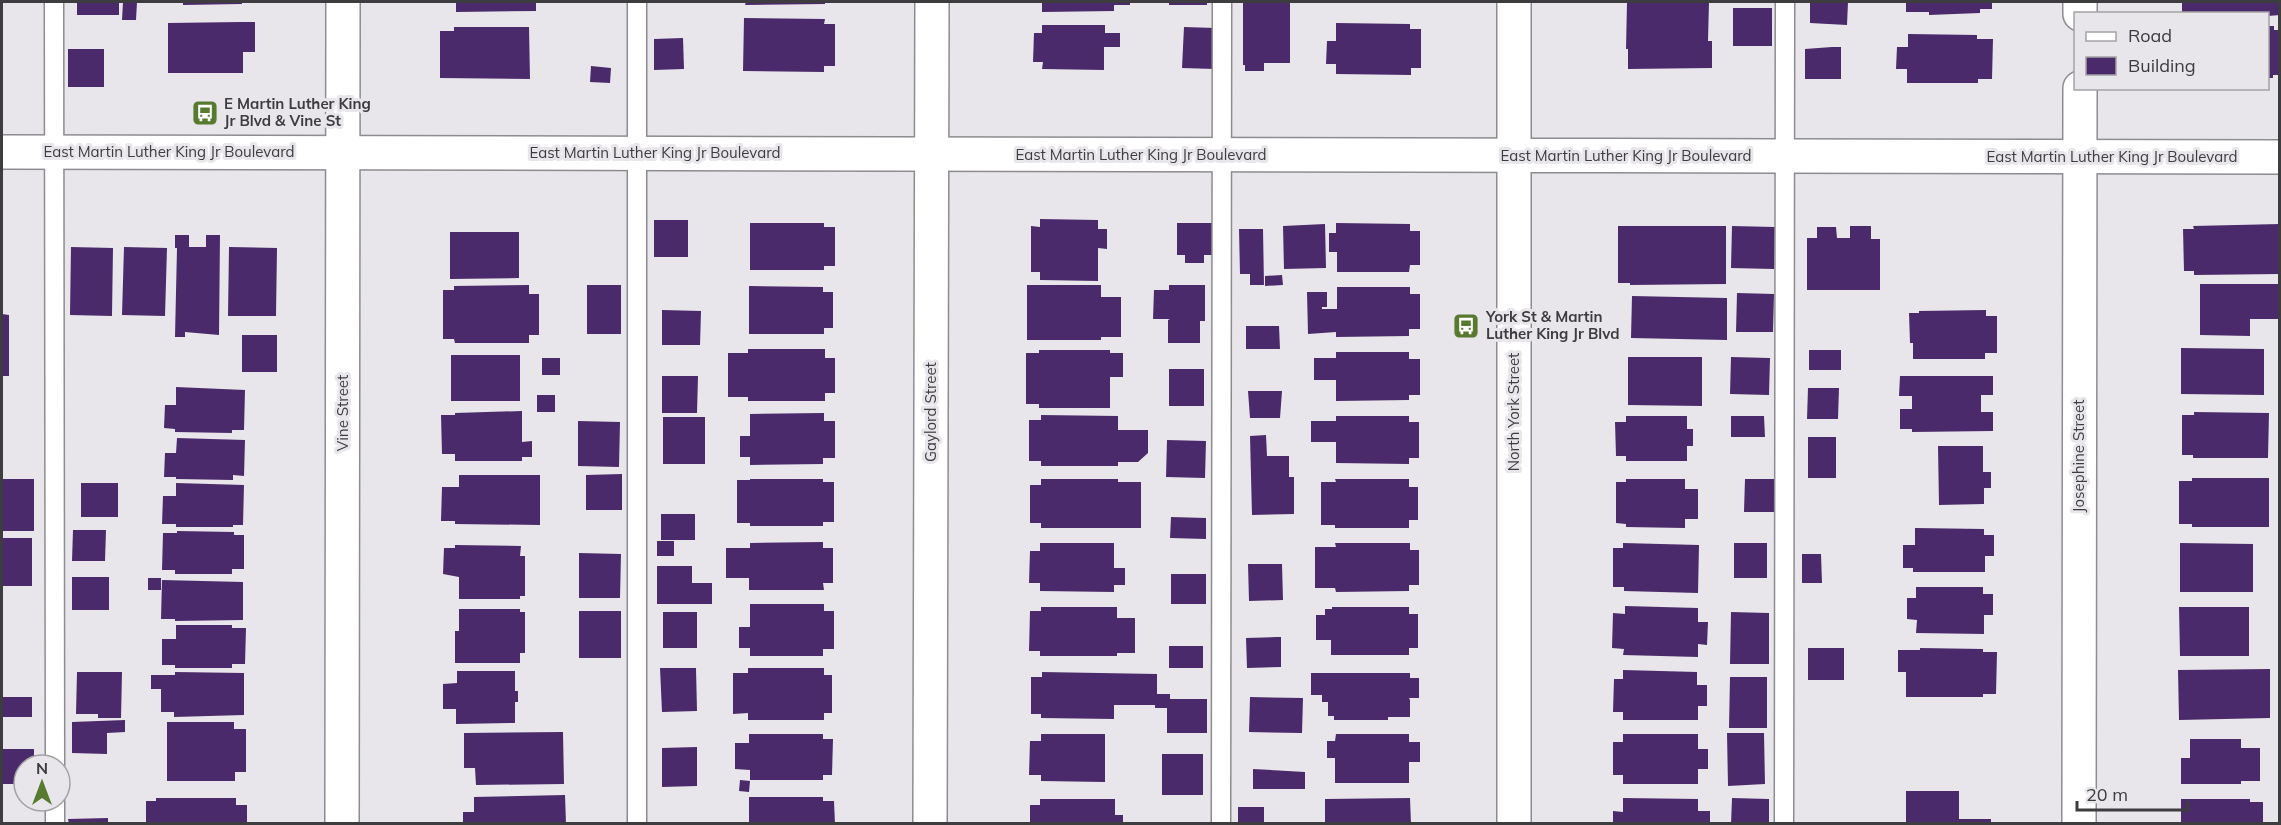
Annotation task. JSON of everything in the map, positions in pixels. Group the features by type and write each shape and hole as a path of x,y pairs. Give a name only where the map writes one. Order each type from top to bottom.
{"main road":[{"name":"Vine Street","path":"342,824 343,2"},
{"name":"Gaylord Street","path":"930,824 932,2"},
{"name":"North York Street","path":"1514,2 1514,824"},
{"name":"Josephine Street","path":"2079,824 2080,90"},
{"name":"East Martin Luther King Jr Boulevard","path":"2,152 2280,157"}],"lane":[{"path":"54,2 55,753"},
{"path":"637,2 637,824"},
{"path":"1221,824 1222,2"},
{"path":"1784,824 1785,2"}],"building":[{"path":"77,2 119,2 119,15 77,15"},
{"path":"123,2 137,2 136,20 122,20"},
{"path":"183,2 242,2 242,4 183,5"},
{"path":"456,2 536,2 536,11 456,12"},
{"path":"746,2 825,2 825,4 745,5"},
{"path":"1042,2 1130,2 1130,5 1114,5 1114,11 1042,12"},
{"path":"1169,2 1207,2 1207,5 1169,5"},
{"path":"1243,2 1290,2 1290,63 1264,63 1264,71 1245,71 1245,65 1243,65"},
{"path":"1627,2 1709,2 1708,41 1712,41 1712,68 1628,69"},
{"path":"1810,2 1848,2 1847,25 1810,23"},
{"path":"1906,2 1992,2 1992,9 1980,9 1980,13 1929,15 1929,12 1906,12"},
{"path":"2182,2 2280,2 2280,15 2269,16 2269,12 2182,12"},
{"path":"1733,8 1772,8 1772,46 1733,46"},
{"path":"744,18 825,19 824,24 835,24 835,66 824,66 824,72 743,71"},
{"path":"255,22 255,52 243,52 243,73 168,73 168,23"},
{"path":"1336,23 1410,24 1410,29 1421,29 1421,68 1411,68 1411,75 1336,74 1336,64 1326,64 1327,41 1336,41"},
{"path":"1042,25 1105,25 1105,33 1120,33 1120,47 1104,47 1104,70 1042,69 1043,62 1033,62 1034,33 1042,33"},
{"path":"2269,26 2274,26 2274,30 2280,30 2280,75 2273,75 2273,78 2269,78"},
{"path":"454,27 529,27 530,79 440,78 440,31 454,31"},
{"path":"1184,27 1215,28 1214,69 1182,68"},
{"path":"1908,34 1977,35 1977,39 1993,39 1992,79 1978,79 1978,83 1907,83 1907,69 1896,69 1897,47 1908,47"},
{"path":"683,38 684,69 654,70 654,39"},
{"path":"1841,47 1841,79 1805,79 1805,49"},
{"path":"68,49 104,49 104,87 68,87"},
{"path":"591,66 611,68 610,83 590,82"},
{"path":"1040,219 1098,220 1098,229 1107,229 1107,249 1098,248 1098,281 1040,280 1040,272 1031,272 1031,226 1040,227"},
{"path":"654,220 688,220 688,257 654,257"},
{"path":"750,223 824,223 824,227 835,227 835,266 824,266 824,270 750,270"},
{"path":"1177,223 1212,223 1212,255 1204,255 1204,263 1185,263 1185,255 1177,255"},
{"path":"1336,223 1410,224 1410,231 1420,231 1420,265 1410,265 1409,272 1337,272 1337,252 1329,252 1329,233 1336,233"},
{"path":"1325,224 1326,268 1284,269 1283,226"},
{"path":"2280,224 2280,274 2194,275 2194,271 2184,271 2183,229 2194,229 2193,226"},
{"path":"1618,226 1726,226 1726,284 1630,285 1630,283 1618,283"},
{"path":"1732,226 1775,227 1774,269 1731,268"},
{"path":"1850,226 1871,226 1871,239 1880,239 1880,290 1807,290 1807,238 1817,238 1817,227 1836,227 1837,238 1850,238"},
{"path":"1239,229 1263,229 1264,285 1250,285 1250,274 1240,274"},
{"path":"450,232 519,232 519,278 450,279"},
{"path":"175,235 189,235 189,247 206,247 206,235 220,235 219,335 185,332 185,337 175,337 177,248 175,248"},
{"path":"71,247 113,248 112,316 70,315"},
{"path":"124,247 167,248 165,316 122,315"},
{"path":"229,247 277,248 276,316 228,316"},
{"path":"1282,275 1283,285 1265,286 1265,276"},
{"path":"2200,284 2280,284 2280,319 2250,319 2250,336 2200,335"},
{"path":"529,285 529,294 539,294 539,335 529,335 529,343 455,343 454,339 443,339 443,290 454,290 454,286"},
{"path":"587,285 621,285 621,334 587,334"},
{"path":"1027,285 1101,285 1101,297 1121,297 1121,337 1101,337 1101,340 1027,340"},
{"path":"1169,285 1205,285 1205,321 1200,321 1200,343 1168,343 1168,320 1170,319 1153,319 1154,290 1169,290"},
{"path":"749,286 823,287 823,292 833,292 833,328 824,328 824,334 749,334"},
{"path":"1337,287 1410,287 1410,294 1420,294 1420,329 1409,329 1409,336 1336,337 1336,332 1308,334 1307,292 1327,292 1327,307 1322,307 1322,309 1337,309"},
{"path":"1737,293 1774,294 1773,332 1736,332"},
{"path":"1632,296 1727,298 1727,340 1631,338"},
{"path":"662,310 701,311 700,345 662,345"},
{"path":"1986,310 1986,316 1997,316 1997,353 1985,353 1985,359 1913,359 1909,313"},
{"path":"2,314 9,315 9,376 2,376"},
{"path":"1246,326 1279,326 1280,349 1246,349"},
{"path":"242,335 277,335 277,372 242,372"},
{"path":"2181,348 2264,349 2264,395 2181,394"},
{"path":"748,349 825,349 825,358 835,358 835,393 825,393 825,401 748,401 748,397 728,397 728,353 748,353"},
{"path":"1039,350 1110,350 1110,353 1123,353 1123,377 1110,377 1110,408 1039,408 1039,404 1026,404 1026,353 1039,353"},
{"path":"1809,350 1841,350 1841,370 1809,370"},
{"path":"1336,352 1409,352 1409,359 1420,359 1420,395 1409,395 1409,400 1336,401 1336,380 1314,380 1314,358 1336,358"},
{"path":"451,355 520,355 520,401 451,401"},
{"path":"1628,357 1702,357 1702,406 1628,405"},
{"path":"1731,357 1770,358 1769,395 1730,394"},
{"path":"542,358 560,358 560,375 542,375"},
{"path":"1169,369 1204,369 1204,406 1169,406"},
{"path":"662,376 698,376 697,413 662,413"},
{"path":"1900,376 1993,376 1993,395 1981,395 1981,412 1993,412 1993,431 1912,432 1912,429 1900,429 1900,409 1912,409 1912,396 1899,396"},
{"path":"176,387 245,390 244,430 232,430 232,433 175,432 175,429 164,428 165,405 176,405"},
{"path":"1808,388 1839,388 1838,419 1807,419"},
{"path":"1248,391 1282,391 1280,418 1250,418"},
{"path":"537,395 555,395 555,412 537,412"},
{"path":"522,411 522,442 532,441 532,457 522,457 522,461 455,461 455,454 442,454 441,415"},
{"path":"2194,412 2269,413 2268,458 2193,458 2193,455 2182,455 2182,415 2194,415"},
{"path":"824,413 824,421 835,421 835,458 823,458 823,464 750,465 750,457 740,457 740,436 750,436 750,414"},
{"path":"1041,415 1118,416 1118,430 1148,430 1148,453 1138,462 1118,462 1118,466 1041,466 1041,461 1029,461 1029,420 1041,420"},
{"path":"1336,416 1409,416 1409,422 1419,422 1419,458 1409,458 1409,464 1336,463 1336,442 1311,442 1311,421 1336,421"},
{"path":"1626,416 1687,416 1687,429 1693,429 1693,446 1687,446 1687,461 1626,461 1626,456 1616,456 1615,422 1626,422"},
{"path":"1731,416 1764,416 1765,437 1731,437"},
{"path":"663,417 705,417 705,464 663,464"},
{"path":"578,421 620,422 619,467 578,466"},
{"path":"1266,435 1267,456 1289,456 1289,477 1294,477 1294,514 1252,515 1250,436"},
{"path":"1808,437 1836,437 1836,478 1808,478"},
{"path":"177,438 245,440 244,476 233,475 233,480 164,477 165,453 176,453"},
{"path":"1167,440 1206,441 1205,478 1166,477"},
{"path":"1938,446 1983,446 1983,472 1991,472 1991,488 1984,488 1984,504 1939,505"},
{"path":"622,474 622,510 586,510 586,475"},
{"path":"459,475 540,475 540,525 455,524 455,521 441,521 442,487 459,487"},
{"path":"2192,478 2269,478 2269,527 2192,527 2192,524 2179,524 2179,481 2192,481"},
{"path":"2,479 34,479 34,531 2,531"},
{"path":"823,479 823,482 834,482 834,522 823,522 823,526 750,526 750,523 737,523 737,480"},
{"path":"1041,479 1118,479 1118,482 1141,482 1141,528 1041,528 1041,523 1030,523 1030,485 1041,485"},
{"path":"1335,479 1409,479 1409,487 1418,487 1418,520 1409,520 1409,528 1335,528 1335,525 1321,525 1321,482 1336,482"},
{"path":"1626,479 1685,479 1685,489 1698,489 1698,519 1685,519 1685,528 1626,527 1626,524 1616,523 1616,482 1626,482"},
{"path":"1745,479 1776,479 1775,512 1744,512"},
{"path":"81,483 118,483 118,517 81,517"},
{"path":"176,483 244,485 243,525 176,527 176,524 162,524 163,496 176,496"},
{"path":"661,514 695,514 695,540 661,540"},
{"path":"1171,517 1206,518 1206,539 1170,538"},
{"path":"1915,528 1984,529 1984,535 1994,535 1994,556 1985,556 1985,572 1913,572 1913,568 1903,568 1903,545 1915,545"},
{"path":"73,530 106,530 105,561 72,561"},
{"path":"177,531 234,532 234,535 244,535 244,569 232,569 232,574 175,574 175,570 162,570 163,533 177,533"},
{"path":"2,538 32,538 32,586 2,586"},
{"path":"657,541 674,541 674,556 657,556"},
{"path":"823,542 823,548 833,548 833,583 823,583 824,590 749,590 749,578 726,578 726,548 750,548 750,543"},
{"path":"1040,543 1114,543 1114,568 1125,568 1125,585 1114,585 1114,592 1040,591 1040,583 1029,583 1030,551 1040,551"},
{"path":"1335,543 1410,543 1410,550 1419,550 1419,585 1409,585 1409,591 1336,592 1335,588 1315,588 1315,547 1336,547"},
{"path":"1623,543 1699,545 1698,593 1624,591 1624,587 1613,587 1613,548 1623,548"},
{"path":"1734,543 1767,543 1767,578 1734,578"},
{"path":"2180,543 2253,544 2253,592 2180,592"},
{"path":"455,545 521,546 520,556 525,556 525,596 520,596 520,599 459,599 459,577 443,574 444,548 455,548"},
{"path":"579,553 621,554 620,598 579,598"},
{"path":"1802,554 1821,554 1822,583 1802,583"},
{"path":"1248,564 1282,564 1283,600 1249,601"},
{"path":"657,566 692,566 692,583 712,583 712,604 657,604"},
{"path":"1171,574 1206,574 1206,604 1171,604"},
{"path":"72,577 109,577 109,610 72,610"},
{"path":"148,578 161,578 161,590 148,590"},
{"path":"162,580 243,582 243,620 175,621 175,619 161,619"},
{"path":"1916,587 1983,587 1983,594 1993,594 1993,615 1984,615 1984,634 1916,633 1917,620 1907,619 1907,598 1916,598"},
{"path":"750,604 824,604 824,611 834,611 834,649 823,649 823,656 750,656 750,648 739,648 739,627 750,627"},
{"path":"1625,606 1698,608 1698,622 1708,622 1707,645 1698,644 1698,657 1623,655 1624,649 1612,648 1613,613 1625,614"},
{"path":"1041,607 1117,607 1117,618 1135,618 1135,653 1117,653 1117,656 1040,656 1040,651 1029,651 1030,611 1041,611"},
{"path":"1332,607 1409,607 1409,614 1418,614 1418,648 1409,648 1409,655 1331,655 1331,640 1316,640 1316,615 1325,615 1325,609 1332,609"},
{"path":"2179,607 2249,607 2249,656 2180,656"},
{"path":"459,609 520,609 520,612 525,612 525,653 520,653 520,663 455,663 455,631 459,631"},
{"path":"579,611 621,611 621,658 579,658"},
{"path":"663,612 697,612 697,648 663,648"},
{"path":"1731,612 1769,613 1769,664 1730,664"},
{"path":"176,625 232,625 232,628 246,628 245,664 232,664 232,668 175,668 175,665 162,665 162,639 176,639"},
{"path":"1281,637 1281,667 1247,668 1246,638"},
{"path":"1169,646 1203,646 1203,668 1169,668"},
{"path":"1808,648 1844,648 1844,680 1808,680"},
{"path":"1920,648 1983,649 1983,652 1997,652 1996,694 1983,694 1983,697 1906,697 1906,672 1898,672 1898,650 1920,650"},
{"path":"660,668 696,668 697,711 662,712"},
{"path":"748,668 824,668 824,675 832,675 832,713 824,713 824,720 748,720 748,713 733,714 733,673 748,673"},
{"path":"2270,669 2270,718 2179,720 2178,670"},
{"path":"1623,670 1697,672 1697,685 1707,685 1707,706 1698,706 1698,720 1623,720 1623,712 1613,712 1614,679 1623,679"},
{"path":"457,671 515,671 515,691 518,691 518,702 515,702 515,723 456,724 456,709 443,709 443,684 457,683"},
{"path":"77,672 122,672 121,718 98,718 98,714 76,714"},
{"path":"175,672 244,673 244,715 174,717 174,712 161,712 161,689 151,689 151,675 175,675"},
{"path":"1042,672 1157,674 1157,694 1170,694 1170,699 1207,699 1207,733 1167,733 1167,708 1155,708 1155,705 1114,705 1114,719 1041,718 1041,714 1031,714 1031,677 1042,677"},
{"path":"1311,673 1410,673 1410,678 1419,678 1419,698 1409,698 1410,717 1388,717 1388,720 1334,720 1334,716 1328,716 1328,702 1322,702 1322,695 1311,695"},
{"path":"1730,677 1767,677 1767,728 1729,728"},
{"path":"2,697 32,697 32,717 2,717"},
{"path":"1250,697 1303,698 1302,733 1249,732"},
{"path":"125,720 125,732 107,733 107,754 72,753 72,722"},
{"path":"167,722 234,722 234,729 246,729 246,772 235,772 235,781 167,781"},
{"path":"563,732 564,784 476,785 475,768 464,768 464,733"},
{"path":"1727,733 1764,733 1765,784 1728,786"},
{"path":"749,734 823,734 823,739 833,739 832,775 823,775 823,780 750,780 750,770 735,769 735,743 749,743"},
{"path":"1041,734 1105,734 1105,782 1041,781 1041,775 1029,775 1030,741 1041,741"},
{"path":"1336,734 1409,734 1409,742 1420,742 1420,762 1409,762 1409,783 1335,783 1335,758 1327,758 1327,741 1335,741"},
{"path":"1623,734 1698,734 1698,749 1708,749 1708,769 1698,769 1698,784 1623,784 1623,775 1613,775 1613,742 1623,742"},
{"path":"2190,739 2241,739 2241,748 2260,748 2260,781 2241,781 2241,784 2181,784 2181,758 2190,758"},
{"path":"697,747 697,786 662,787 662,748"},
{"path":"2,749 34,749 34,753 12,753 12,784 2,784"},
{"path":"1162,754 1203,754 1203,795 1162,795"},
{"path":"1253,769 1305,772 1305,789 1253,789"},
{"path":"740,780 750,781 749,792 739,791"},
{"path":"1906,791 1959,791 1959,819 1991,819 1991,824 1906,824"},
{"path":"565,795 566,824 463,824 463,812 474,812 474,797"},
{"path":"749,797 823,797 823,801 834,801 835,824 749,824"},
{"path":"156,798 236,798 236,805 247,805 247,824 146,824 146,801 156,801"},
{"path":"1410,798 1411,824 1325,824 1325,799"},
{"path":"1623,798 1698,799 1698,811 1710,811 1710,824 1613,824 1613,811 1623,812"},
{"path":"1732,798 1769,799 1769,824 1731,824"},
{"path":"1040,799 1115,799 1115,815 1123,815 1123,824 1030,824 1030,805 1040,805"},
{"path":"2181,799 2250,799 2250,802 2263,802 2263,824 2181,824"},
{"path":"1238,807 1264,807 1264,824 1238,824"},
{"path":"108,818 108,824 69,824 68,819"}],"place":[{"name":"E Martin Luther King Jr Blvd & Vine St","path":"205,113"},
{"name":"York St & Martin Luther King Jr Blvd","path":"1466,326"}]}
